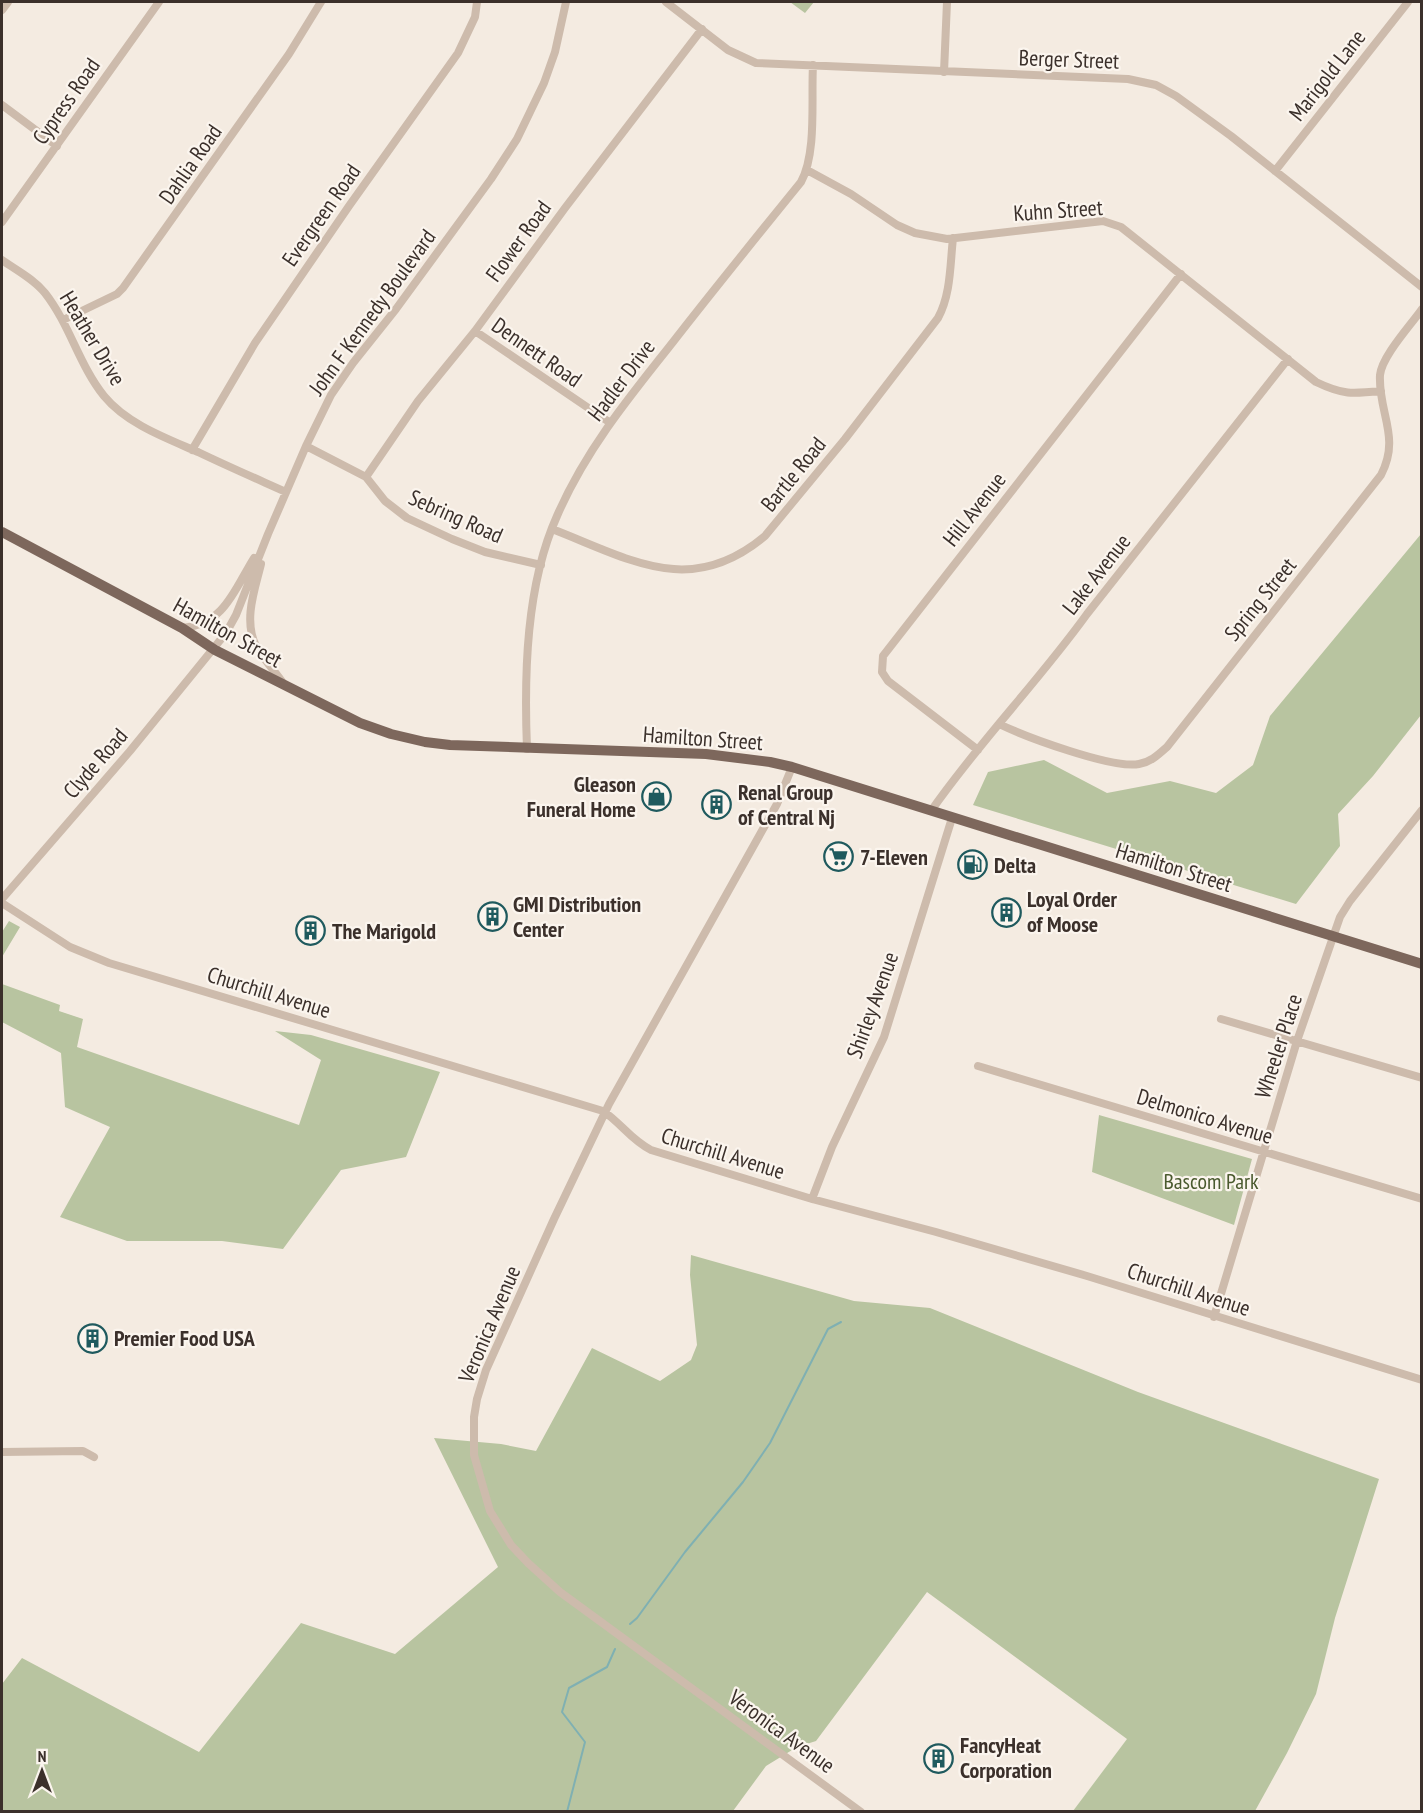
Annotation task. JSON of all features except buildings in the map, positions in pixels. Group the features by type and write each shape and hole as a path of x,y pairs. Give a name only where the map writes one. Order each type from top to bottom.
{"main road":[{"name":"Hamilton Street","path":"2,532 182,628 215,650 360,723 391,734 450,745 706,754 770,762 1422,964"}],"street":[{"path":"2,10 8,2"},
{"name":"Cypress Road","path":"2,222 159,2"},
{"name":"Dahlia Road","path":"63,320 117,294 123,288 290,54 321,2"},
{"name":"Evergreen Road","path":"192,450 255,343 349,206 458,54 475,17 477,2"},
{"name":"John F Kennedy Boulevard","path":"215,650 236,615 286,492 331,395 396,309 517,139 544,83 555,52 566,2"},
{"name":"Berger Street","path":"666,2 728,50 756,63 771,66 813,65 1128,79 1156,85 1176,96 1275,171 1422,287"},
{"path":"944,72 947,2"},
{"name":"Marigold Lane","path":"1275,171 1408,2"},
{"name":"Flower Road","path":"366,477 418,401 475,331 565,207 702,29"},
{"name":"Hadler Drive","path":"527,749 528,647 541,565 552,529 573,484 609,422 801,182 807,170 813,65"},
{"path":"2,105 57,146"},
{"name":"Kuhn Street","path":"807,170 851,194 897,225 926,236 953,238 1112,222 1121,226 1316,382 1336,392 1381,391"},
{"name":"Bartle Road","path":"552,529 652,567 673,570 698,569 718,564 753,546 765,536 845,439 938,318 948,291 953,238"},
{"name":"Heather Drive","path":"2,260 35,283 44,293 63,320 103,395 124,415 166,438 286,492"},
{"name":"Hill Avenue","path":"978,750 888,681 882,672 883,656 1180,274"},
{"name":"Spring Street","path":"999,724 1087,756 1120,764 1139,764 1154,759 1167,747 1381,475 1389,456 1390,434 1380,375 1383,363 1422,309"},
{"name":"Dennett Road","path":"475,331 609,422"},
{"name":"Lake Avenue","path":"931,811 951,782 1059,652 1288,359"},
{"name":"Sebring Road","path":"306,446 366,477 386,501 407,518 485,552 541,565"},
{"path":"182,628 195,627 221,613 268,534"},
{"path":"268,534 250,610 250,630 256,647 285,685"},
{"name":"Clyde Road","path":"2,901 215,650"},
{"name":"Veronica Avenue","path":"792,767 777,804 605,1113 554,1219 491,1359 477,1399 474,1417 474,1455 490,1511 511,1545 528,1563 560,1592 861,1812"},
{"name":"Wheeler Place","path":"1214,1317 1297,1041 1340,917 1422,810"},
{"name":"Shirley Avenue","path":"812,1199 832,1147 884,1036 952,818"},
{"name":"Churchill Avenue","path":"2,901 70,947 109,963 605,1113 640,1145 651,1150 812,1199 1087,1276 1422,1380"},
{"path":"1221,1019 1422,1078"},
{"name":"Delmonico Avenue","path":"978,1066 1422,1199"},
{"path":"2,1452 83,1450 94,1456"}],"green space":[{"path":"790,2 814,2 805,13"},
{"path":"1421,534 1421,715 1373,776 1338,814 1340,846 1296,904 973,805 988,772 1044,760 1107,793 1170,781 1216,793 1253,765 1270,716"},
{"path":"9,921 20,927 2,957 2,932"},
{"path":"2,984 60,1005 59,1011 83,1019 77,1047 299,1125 321,1060 275,1031 311,1035 440,1072 406,1157 341,1170 283,1249 222,1241 127,1241 60,1217 110,1127 65,1107 61,1053 2,1022"},
{"name":"Bascom Park","path":"1099,1115 1252,1159 1234,1225 1092,1172"},
{"path":"691,1255 854,1301 930,1308 1138,1392 1379,1479 1335,1618 1316,1694 1255,1811 1073,1811 1127,1739 927,1592 816,1741 797,1747 766,1766 733,1811 2,1811 2,1684 22,1658 199,1752 301,1623 395,1654 498,1567 434,1438 501,1444 536,1451 592,1348 660,1381 691,1360 697,1345 690,1275"}],"waterway":[{"path":"630,1624 743,1482 770,1443 828,1329 841,1322"},
{"path":"567,1812 585,1742 562,1712 569,1688 607,1667 615,1649"}],"place":[{"name":"Gleason Funeral Home","path":"657,797"},
{"name":"Renal Group of Central Nj","path":"717,805"},
{"name":"7-Eleven","path":"839,857"},
{"name":"Delta","path":"973,865"},
{"name":"Loyal Order of Moose","path":"1006,912"},
{"name":"GMI Distribution Center","path":"492,917"},
{"name":"The Marigold","path":"311,931"},
{"name":"Premier Food USA","path":"93,1338"},
{"name":"FancyHeat Corporation","path":"939,1758"}]}
